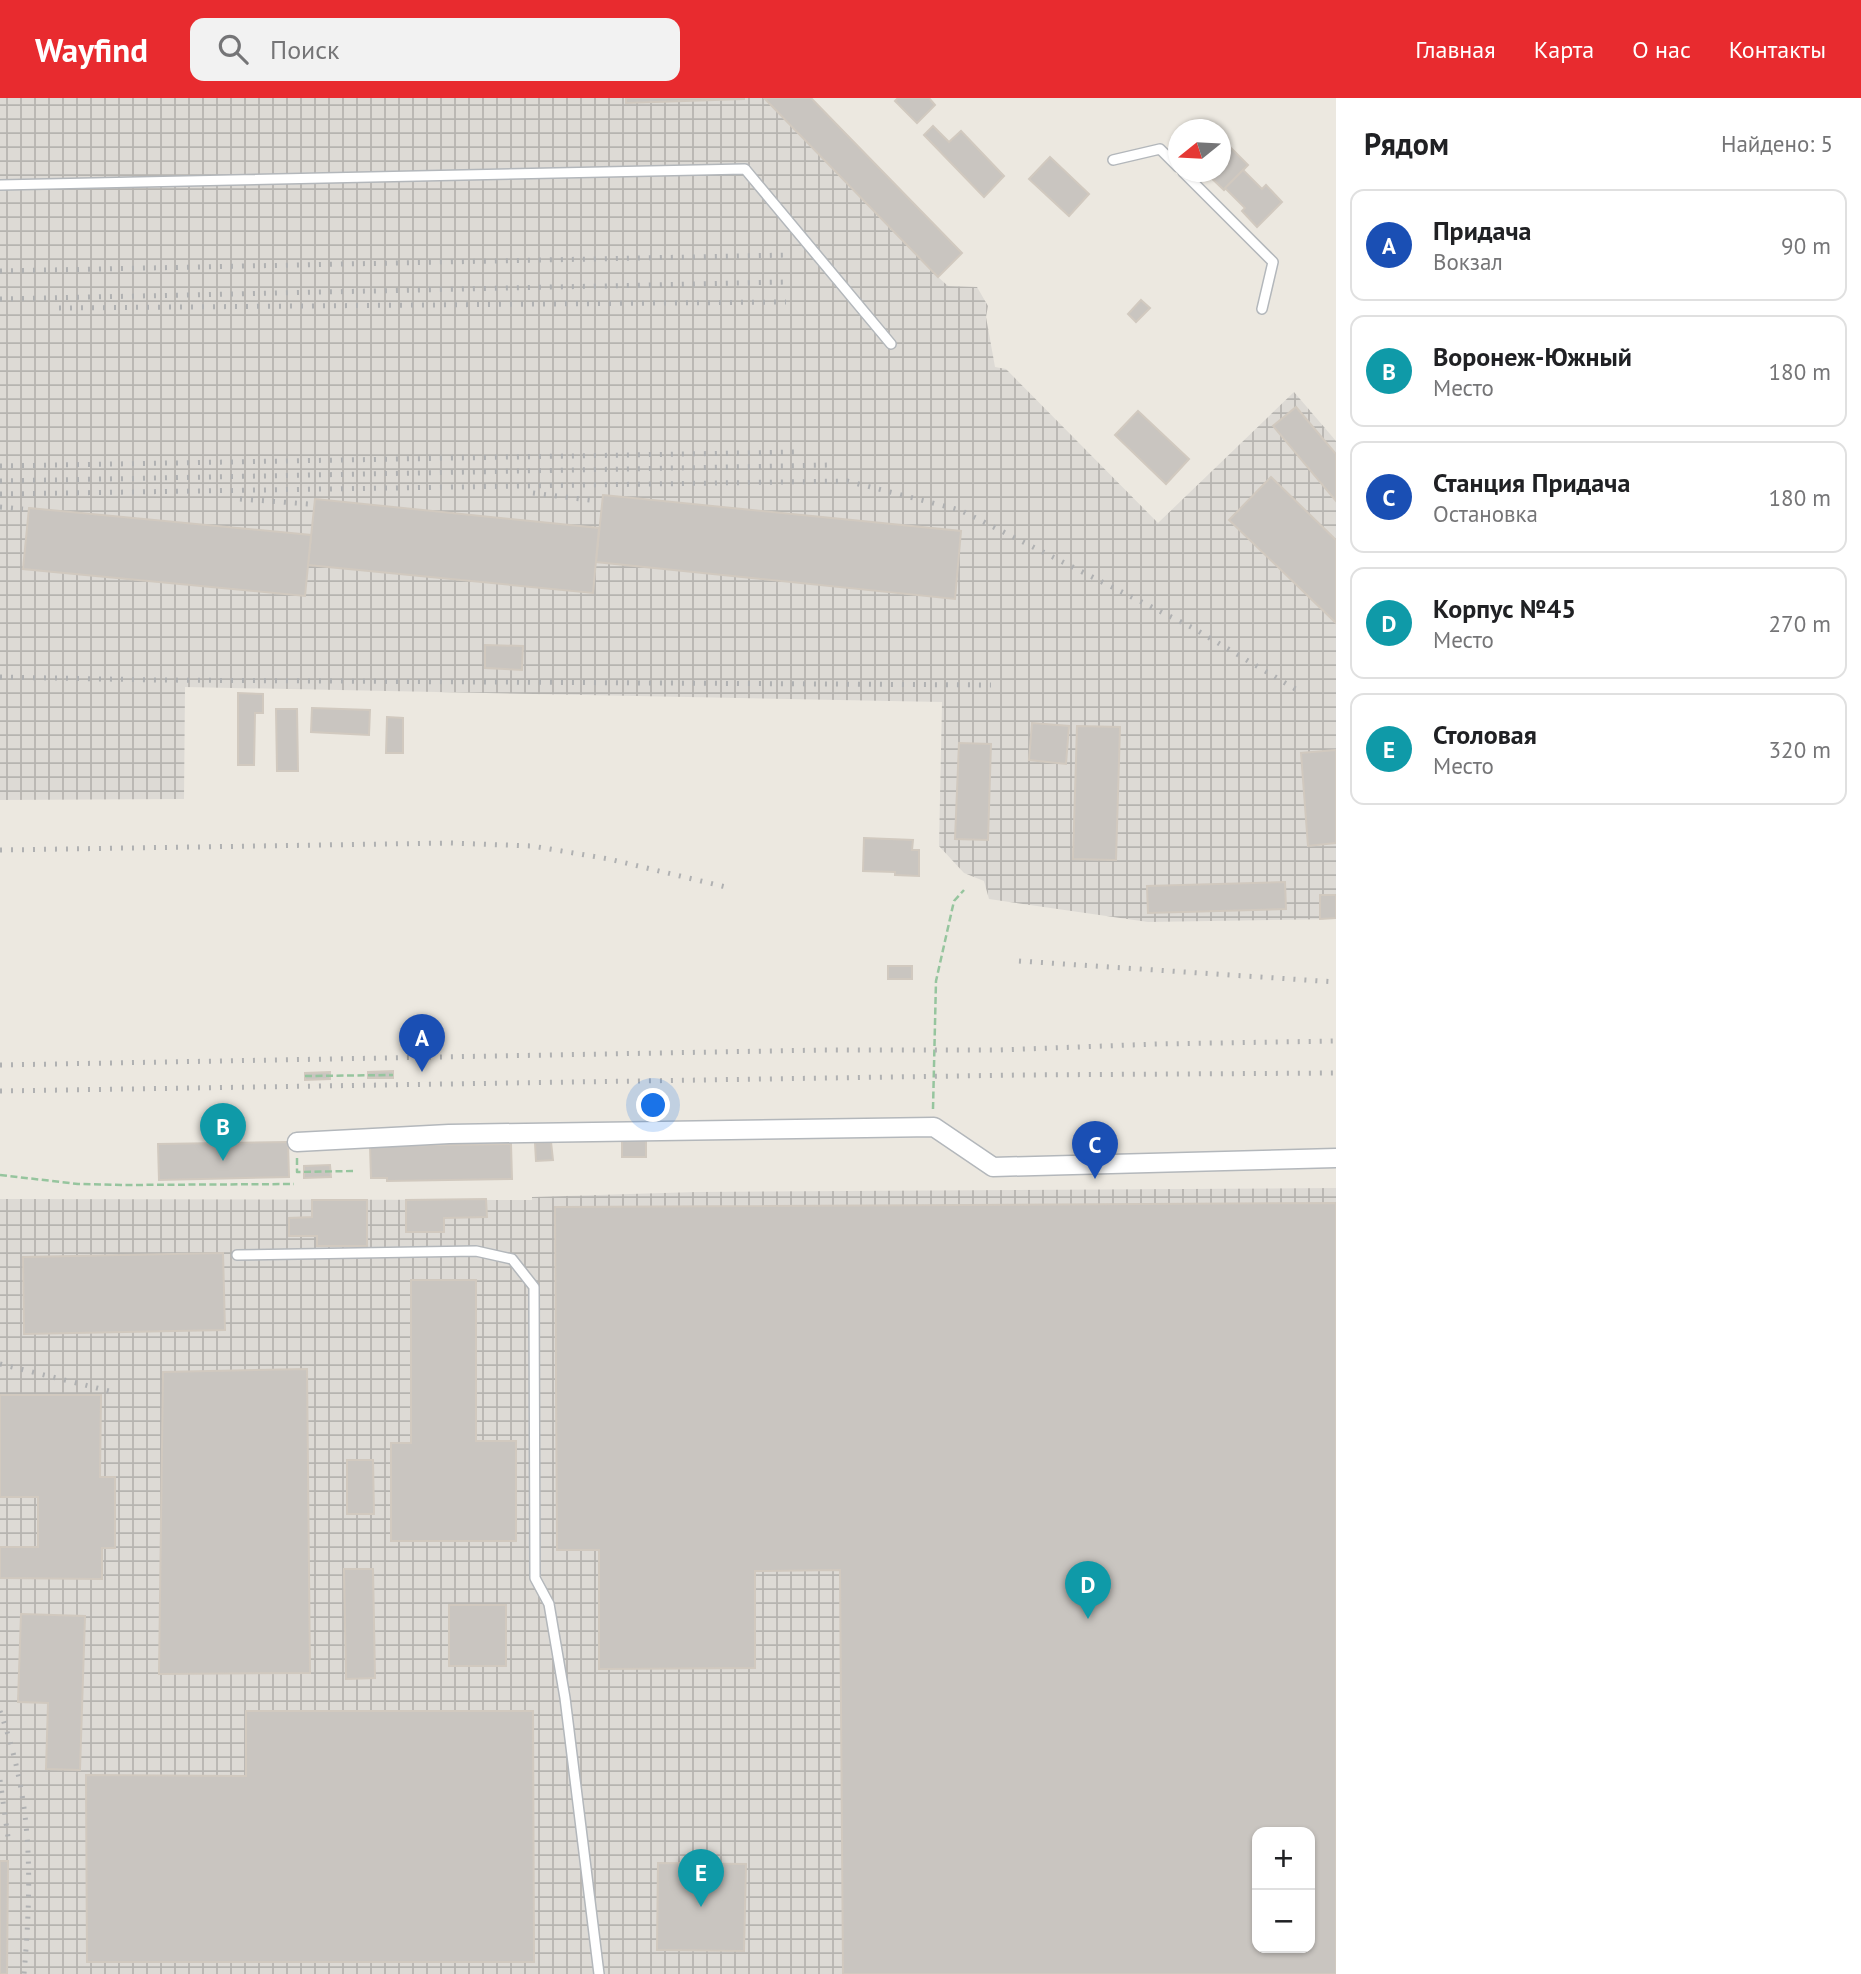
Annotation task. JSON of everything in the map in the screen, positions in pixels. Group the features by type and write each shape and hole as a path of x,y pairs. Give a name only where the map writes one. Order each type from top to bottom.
{"street":[{"path":"297,1142 449,1134 934,1127 993,1167 1336,1158"}],"lane":[{"path":"1113,160 1160,149 1168,157"},
{"path":"0,185 745,169 891,344"},
{"path":"1193,182 1273,262 1262,309"},
{"path":"237,1255 476,1251 512,1259 534,1287 535,1578 549,1604 565,1698 599,1974"}],"path":[{"path":"933,1108 936,981 954,901 964,890"},
{"path":"305,1076 393,1074"},
{"path":"304,1172 353,1171"},
{"path":"0,1175 78,1184 294,1184"}],"shaded area":[{"path":"0,98 811,98 962,253 938,277 948,286 977,287 988,306 986,317 995,367 1006,369 1158,523 1294,392 1336,441 1336,919 1148,922 989,899 984,881 964,873 939,846 942,702 185,687 184,799 0,800"},
{"path":"1336,1188 1336,1974 0,1974 0,1199 532,1200 532,1197 696,1192"}],"building":[{"path":"626,98 744,98 744,99 626,103"},
{"path":"764,98 811,98 962,253 938,277"},
{"path":"898,98 929,98 935,105 917,123 895,101"},
{"path":"933,126 949,142 961,131 1004,176 984,197 924,135"},
{"path":"1231,148 1248,165 1224,190 1216,182 1231,182"},
{"path":"1050,157 1089,194 1069,216 1029,179"},
{"path":"1243,170 1262,189 1266,185 1282,202 1257,227 1242,211 1245,208 1225,188"},
{"path":"1141,300 1150,308 1136,322 1128,314"},
{"path":"1296,407 1336,454 1336,501 1273,426"},
{"path":"1138,411 1189,459 1166,484 1115,435"},
{"path":"1271,477 1336,540 1336,623 1229,520"},
{"path":"603,495 961,531 955,599 596,562"},
{"path":"315,499 599,528 593,593 308,565"},
{"path":"29,508 311,535 305,596 23,569"},
{"path":"485,645 523,646 522,670 485,668"},
{"path":"238,693 263,694 263,713 255,713 254,765 238,765"},
{"path":"312,708 370,710 369,735 311,732"},
{"path":"276,709 297,709 298,771 277,771"},
{"path":"387,717 403,718 403,753 386,753"},
{"path":"1032,723 1069,726 1066,764 1029,760"},
{"path":"1077,726 1120,727 1116,860 1073,859"},
{"path":"959,743 991,744 988,840 955,839"},
{"path":"1336,750 1336,843 1308,846 1301,753"},
{"path":"864,838 913,840 912,850 919,850 919,876 863,871"},
{"path":"1285,882 1286,909 1148,913 1147,886"},
{"path":"1320,895 1336,895 1336,918 1320,919"},
{"path":"888,966 912,966 912,979 888,979"},
{"path":"393,1071 393,1078 368,1078 368,1072"},
{"path":"330,1072 330,1079 305,1080 305,1073"},
{"path":"622,1141 646,1141 646,1157 622,1157"},
{"path":"288,1142 289,1177 159,1180 158,1144"},
{"path":"551,1142 553,1160 536,1161 535,1143"},
{"path":"511,1144 512,1179 387,1181 387,1178 371,1178 370,1146"},
{"path":"330,1165 331,1177 304,1178 304,1166"},
{"path":"486,1199 487,1217 444,1218 444,1232 406,1232 406,1200"},
{"path":"312,1200 367,1200 367,1246 317,1246 317,1236 289,1236 289,1218 312,1217"},
{"path":"1336,1203 1336,1974 843,1974 840,1570 755,1571 755,1668 599,1669 599,1550 557,1550 555,1207"},
{"path":"223,1253 225,1330 24,1334 23,1257"},
{"path":"411,1280 476,1280 476,1441 516,1441 516,1541 391,1541 391,1443 411,1443"},
{"path":"307,1369 310,1673 159,1674 163,1372"},
{"path":"0,1395 101,1395 100,1477 115,1477 115,1548 102,1548 102,1579 0,1578 0,1547 38,1547 38,1497 0,1497"},
{"path":"347,1460 373,1460 374,1514 347,1514"},
{"path":"344,1569 373,1569 375,1678 346,1679"},
{"path":"449,1605 506,1605 506,1666 449,1666"},
{"path":"21,1614 85,1616 80,1770 46,1769 48,1703 18,1702"},
{"path":"246,1711 533,1711 534,1962 87,1962 86,1775 246,1776"},
{"path":"0,1861 8,1861 7,1974 0,1974"},
{"path":"658,1863 746,1864 744,1951 657,1950"}],"railway":[{"path":"0,271 789,255"},
{"path":"0,299 787,282"},
{"path":"59,308 786,302"},
{"path":"0,466 798,452"},
{"path":"0,481 833,465"},
{"path":"0,494 847,481 960,510 1193,628 1302,693"},
{"path":"533,493 597,501"},
{"path":"240,499 309,504"},
{"path":"0,507 23,509"},
{"path":"0,677 991,685"},
{"path":"0,850 450,843 532,846 609,859 726,887"},
{"path":"1019,961 1336,982"},
{"path":"0,1065 824,1050 998,1050 1336,1041"},
{"path":"0,1091 1020,1075 1336,1073"},
{"path":"0,1364 117,1393"},
{"path":"0,1711 19,1777 27,1841 29,1873 24,1974"},
{"path":"0,1780 8,1837"}],"place":[{"name":"Придача","path":"422,1072"},
{"name":"Воронеж-Южный","path":"223,1161"},
{"name":"Станция Придача","path":"1095,1179"},
{"name":"Корпус №45","path":"1088,1619"},
{"name":"Столовая","path":"701,1907"}]}
